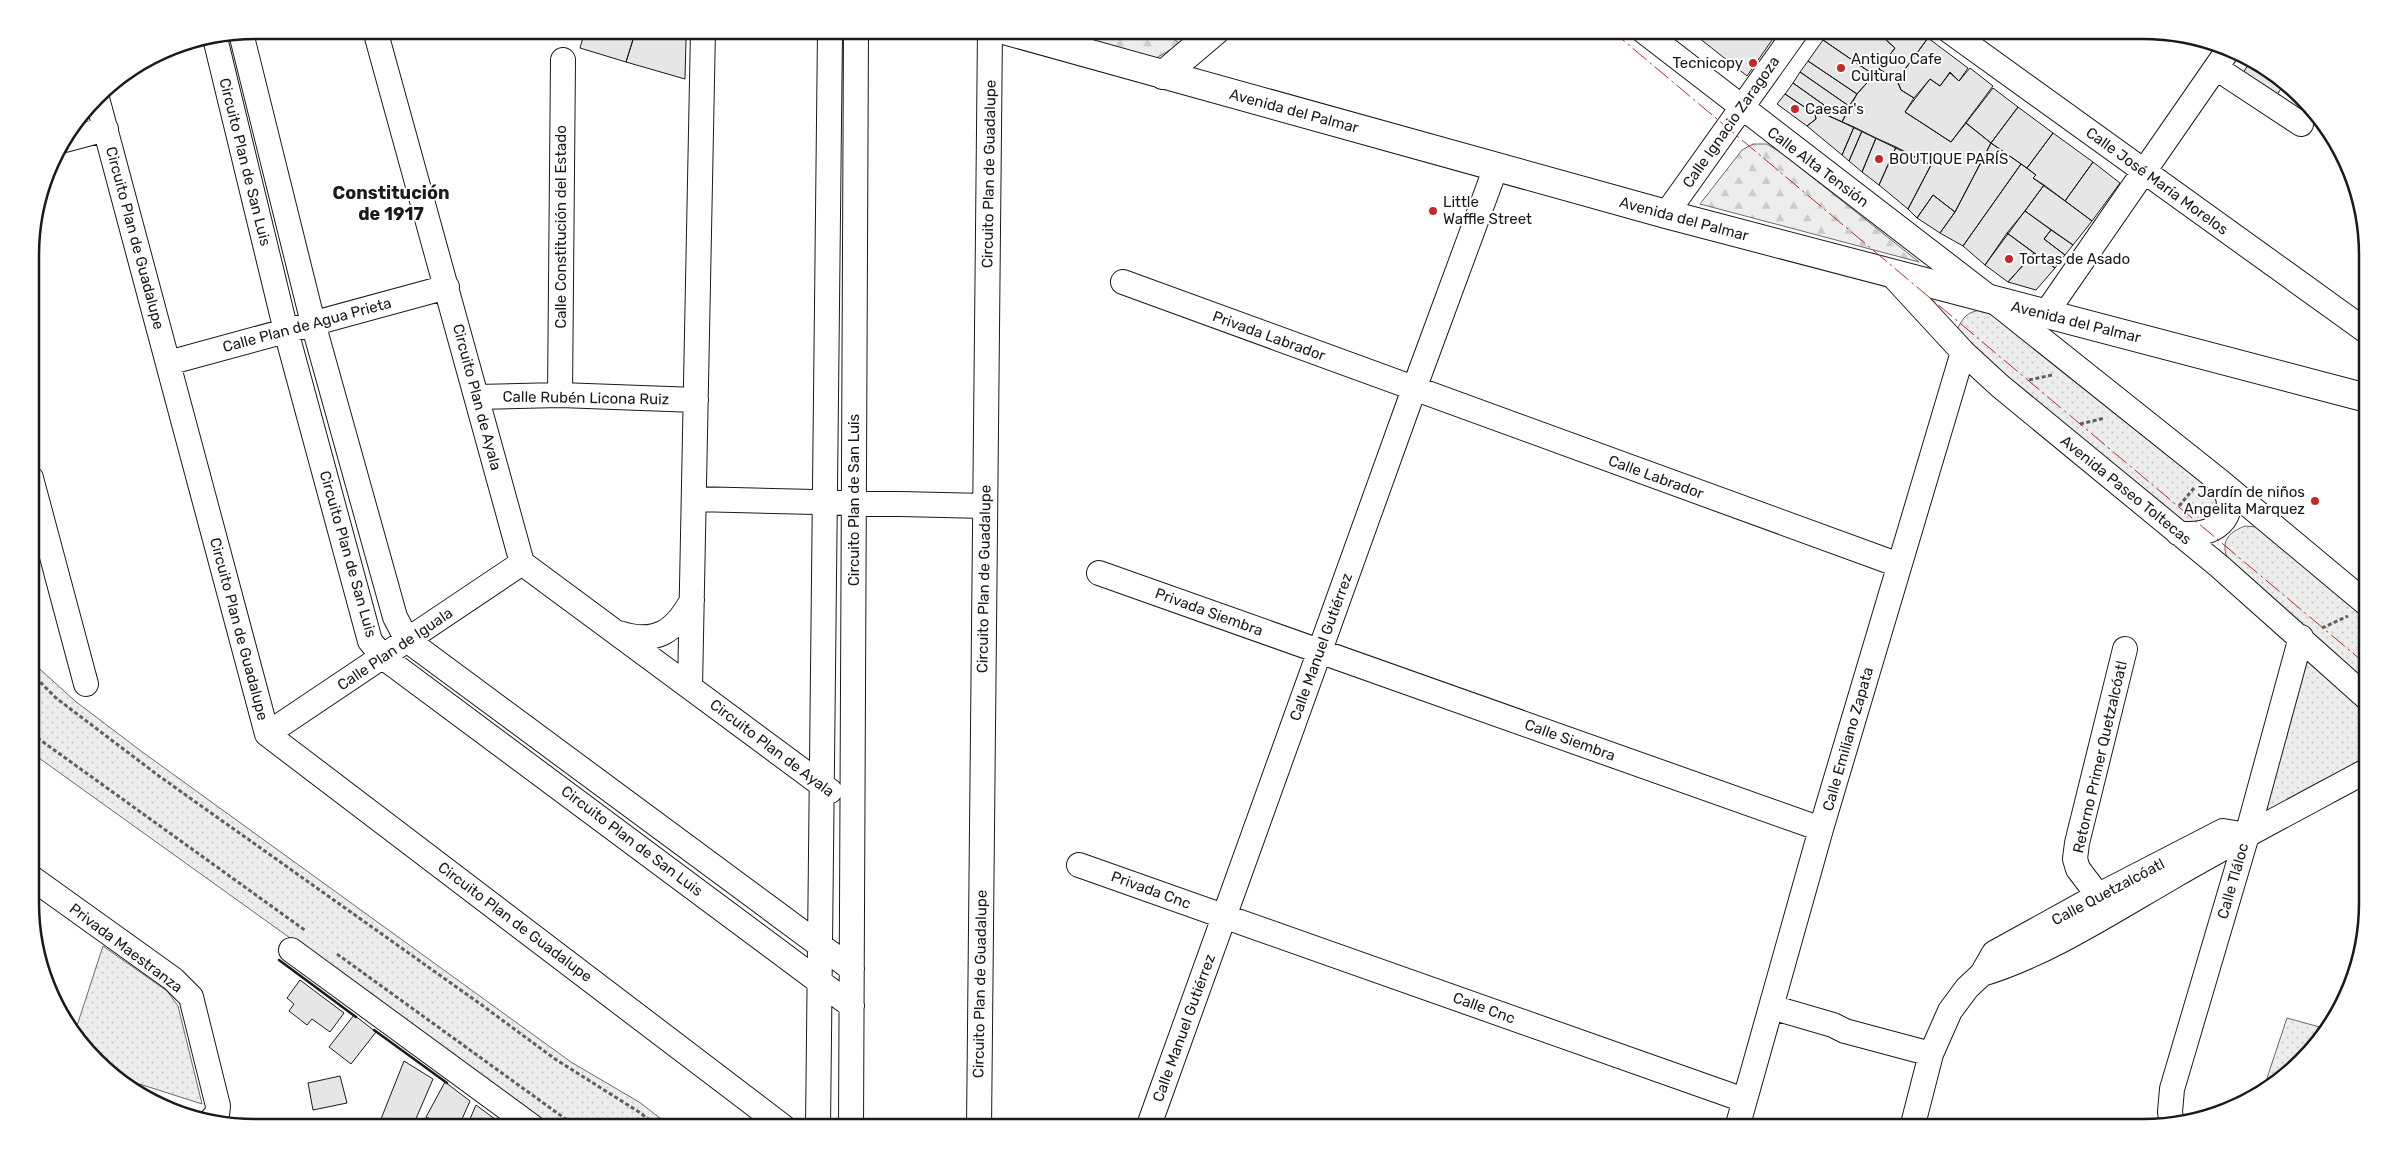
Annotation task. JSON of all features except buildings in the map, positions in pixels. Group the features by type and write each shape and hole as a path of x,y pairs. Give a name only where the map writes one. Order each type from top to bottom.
{"main road":[{"name":"Avenida del Palmar","path":"1036,39 1892,275 1995,302 2046,313 2359,396"},
{"path":"1163,75 1198,39"}],"street":[{"name":"Circuito Plan de San Luis","path":"242,39 313,323 395,617 407,640 852,970"},
{"name":"Circuito Plan de Ayala","path":"378,39 522,563 853,808"},
{"path":"690,687 703,39"},
{"name":"Circuito Plan de San Luis","path":"818,1119 830,39"},
{"name":"Circuito Plan de San Luis","path":"851,1119 856,39"},
{"name":"Circuito Plan de Guadalupe","path":"979,1119 990,39"},
{"name":"Calle Alta Tensión","path":"1653,39 1995,302"},
{"name":"Calle Ignacio Zaragoza","path":"1666,214 1740,107 1790,39"},
{"name":"Calle José María Morelos","path":"1960,39 2359,326"},
{"name":"Circuito Plan de San Luis","path":"216,43 286,331 370,641 383,657 820,980 852,1006"},
{"path":"2046,313 2222,59 2301,124"},
{"name":"Calle Constitución del Estado","path":"560,395 563,60"},
{"name":"Circuito Plan de Guadalupe","path":"99,105 267,734 773,1119"},
{"path":"73,138 106,129"},
{"name":"Calle Manuel Gutiérrez","path":"1151,1119 1414,389 1496,167"},
{"name":"Avenida Paseo Toltecas","path":"1892,275 1963,352 2000,386 2219,566 2359,691"},
{"name":"Privada Labrador","path":"1123,282 1414,389"},
{"name":"Calle Plan de Agua Prieta","path":"168,363 447,288"},
{"path":"1995,302 2268,522 2359,610"},
{"name":"Calle Emiliano Zapata","path":"1739,1119 1821,829 1963,352"},
{"name":"Calle Labrador","path":"1414,389 1899,565"},
{"name":"Calle Rubén Licona Ruiz","path":"477,397 560,395 696,400"},
{"path":"2172,528 2191,535 2204,534 2216,528 2224,519 2229,506 2228,494 2214,478"},
{"path":"694,499 985,506"},
{"path":"39,508 86,684"},
{"path":"2219,566 2217,552 2221,539 2229,528 2241,521 2254,519 2268,522"},
{"name":"Calle Plan de Iguala","path":"267,734 522,563"},
{"name":"Privada Siembra","path":"1099,573 1320,651"},
{"path":"617,633 635,639 662,634 684,615 692,600"},
{"name":"Calle Tláloc","path":"2171,1117 2172,1089 2247,835 2301,637"},
{"name":"Retorno Primer Quetzalcóatl","path":"2105,904 2078,869 2075,859 2077,843 2124,649"},
{"name":"Calle Siembra","path":"1320,651 1821,829"},
{"path":"2247,835 2359,775"},
{"name":"Calle Quetzalcóatl","path":"1914,1119 1931,1054 1950,1011 1967,988 1982,974 1994,954 2105,904 2223,832 2247,835"},
{"name":"Privada Cnc","path":"1079,865 1224,916"},
{"name":"Privada Maestranza","path":"39,883 173,979 191,997 218,1106 216,1115"},
{"name":"Calle Cnc","path":"1224,916 1744,1100"},
{"path":"291,950 522,1119"},
{"path":"1771,1007 1833,1024 1845,1031 1931,1054"}],"path":[{"path":"2000,386 2079,369"},
{"path":"2053,430 2133,412"},
{"path":"2172,528 2214,478"},
{"path":"2301,637 2359,610"},
{"path":"39,681 56,698 159,776 472,997 555,1059 648,1119"}],"green space":[{"path":"1078,39 1173,39 1180,44 1153,60"},
{"path":"1753,144 1767,144 1783,154 1919,262 1700,204 1742,150"},
{"path":"1981,310 1996,313 2210,487 2216,501 2217,516 2188,528 1991,369 1957,330 1966,316"},
{"path":"2245,526 2256,527 2269,534 2359,610 2359,675 2232,569 2226,555 2225,543 2227,538"},
{"path":"2302,656 2326,675 2359,708 2359,764 2259,822"},
{"path":"39,668 75,701 141,751 571,1062 639,1102 661,1119 542,1119 39,758"},
{"path":"103,946 167,991 178,1006 202,1104 134,1082 112,1066 92,1046 77,1026"},
{"path":"2287,1018 2320,1027 2306,1046 2286,1066 2266,1081"}],"wall":[{"path":"279,960 356,1017"},
{"path":"374,1030 447,1083"}],"power":[{"path":"1622,39 2359,658"}],"place":[{"name":"Tecnicopy","path":"1753,63"},
{"name":"Antiguo Cafe Cultural","path":"1841,68"},
{"name":"Caesar's","path":"1795,109"},
{"name":"BOUTIQUE PARÍS","path":"1879,159"},
{"name":"Little Waffle Street","path":"1433,211"},
{"name":"Tortas de Asado","path":"2009,259"},
{"name":"Jardín de niños Angelita Marquez","path":"2315,501"}],"district":[{"name":"Constitución de 1917","path":"391,203"}]}
